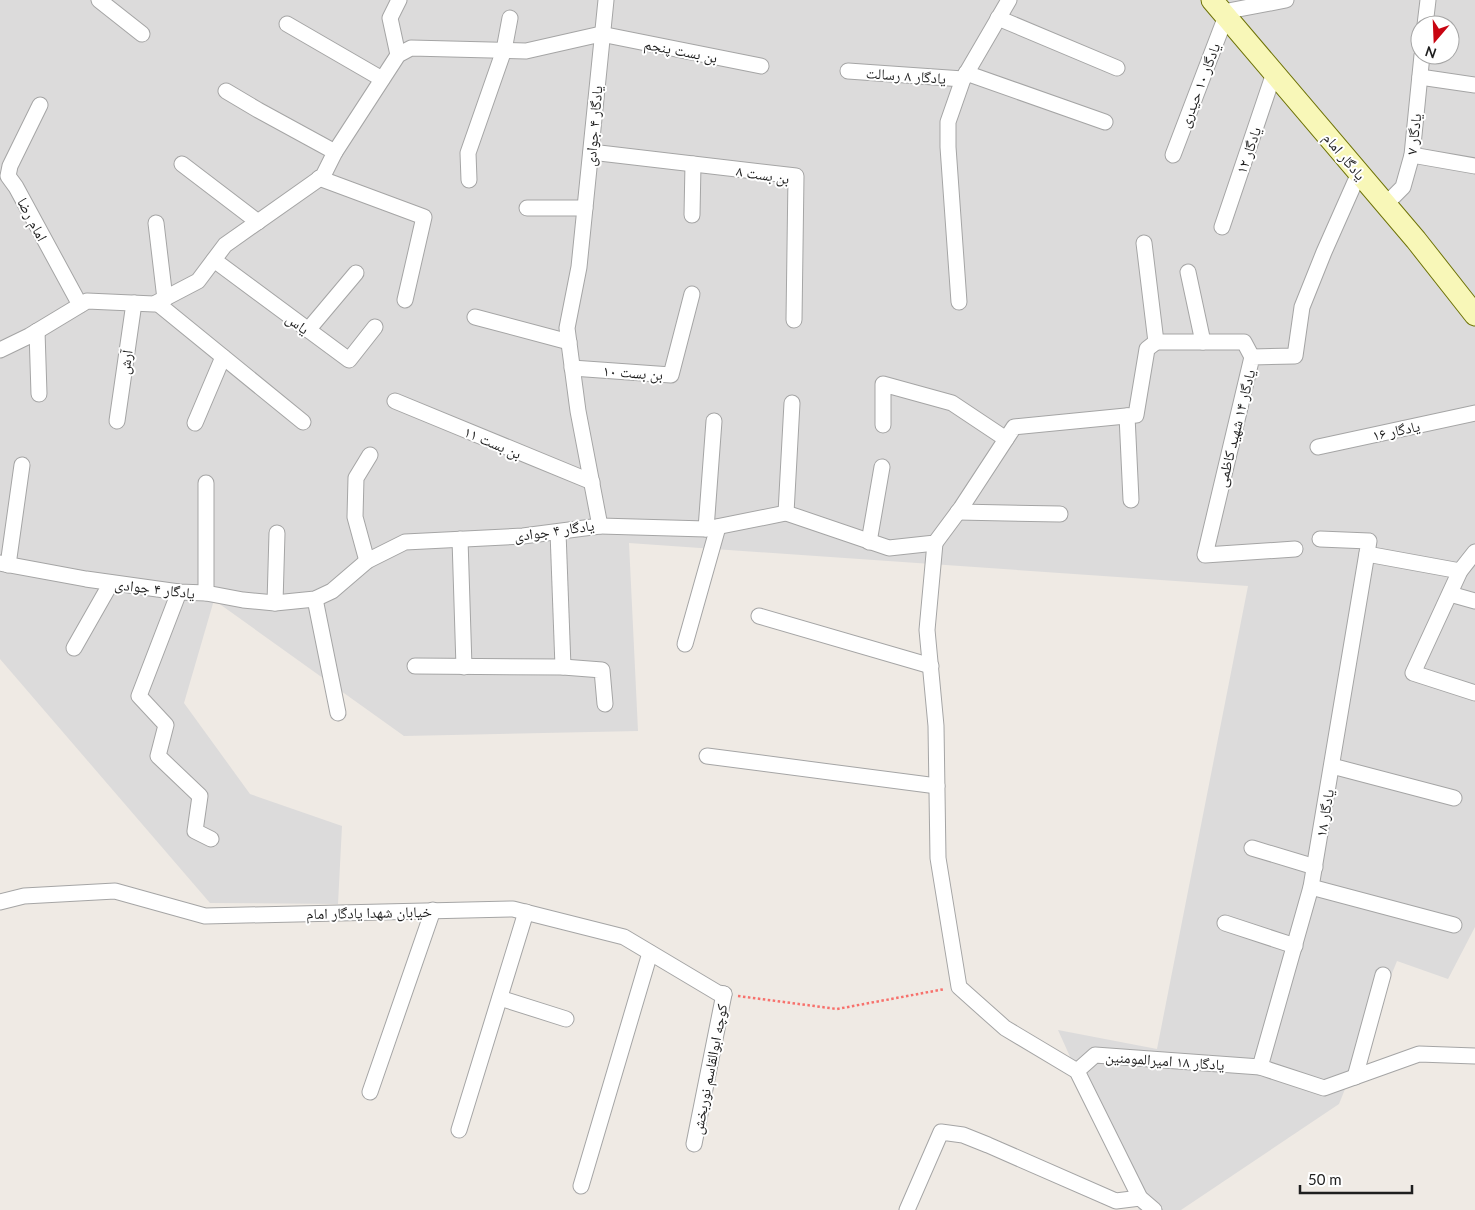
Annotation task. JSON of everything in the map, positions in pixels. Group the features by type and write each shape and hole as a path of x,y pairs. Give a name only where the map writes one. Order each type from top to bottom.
{"main road":[{"name":"یادگار امام","path":"1220,9 1386,204 1475,315"}],"street":[{"path":"99,0 142,34"},
{"path":"398,55 390,18 399,0"},
{"name":"یادگار ۴ جوادی","path":"4,564 111,583 179,592 206,593 242,600 275,603 315,600 332,591 367,561 405,542 523,536 600,526 578,411 567,328 579,267 601,34 606,0"},
{"name":"یادگار ۸ رسالت","path":"848,71 964,76 1009,0"},
{"path":"1220,9 1286,0"},
{"path":"1426,15 1428,0"},
{"name":"یادگار ۱۰ حیدری","path":"1173,155 1220,9"},
{"path":"470,180 468,153 504,50 510,18"},
{"path":"998,18 1117,68"},
{"path":"287,24 382,79"},
{"path":"0,350 37,331 87,301 154,304 198,281 225,245 322,176 335,152 398,55 411,48 526,51 601,34"},
{"name":"بن بست پنجم","path":"601,34 761,66"},
{"name":"یادگار ۷","path":"1386,204 1403,187 1412,155 1421,65"},
{"name":"یادگار ۱۲","path":"1222,227 1274,73"},
{"path":"959,302 948,147 948,122 964,76 1105,122"},
{"path":"1420,77 1475,86"},
{"path":"226,91 335,152"},
{"name":"امام رضا","path":"40,105 10,166 8,176 16,187 80,305"},
{"name":"بن بست ۸","path":"591,152 796,176 794,320"},
{"path":"1412,155 1475,166"},
{"path":"182,164 258,222"},
{"path":"692,215 694,164"},
{"name":"یادگار ۱۴ شهید کاظمی","path":"1295,548 1205,555 1252,357 1295,356 1302,307 1359,173"},
{"path":"319,178 424,217 405,300"},
{"path":"527,208 585,208"},
{"path":"156,223 161,301 223,357 303,422"},
{"path":"1144,243 1156,342"},
{"name":"یاس","path":"214,260 349,360 375,328"},
{"path":"308,330 356,272"},
{"path":"1188,272 1203,342"},
{"name":"بن بست ۱۰","path":"572,368 671,375 692,294"},
{"name":"آرش","path":"117,421 134,304"},
{"path":"476,317 569,342"},
{"path":"37,331 39,394"},
{"path":"1154,1210 1140,1198 1077,1071 1005,1028 959,987 938,858 936,726 927,630 935,543 958,512 1014,427 1136,415 1147,349 1156,342 1244,342 1252,357"},
{"path":"195,422 223,357"},
{"path":"883,424 884,384 952,403 1006,440"},
{"name":"بن بست ۱۱","path":"395,401 592,482"},
{"path":"786,513 792,403"},
{"name":"یادگار ۱۶","path":"1318,447 1475,413"},
{"path":"1127,416 1131,500"},
{"path":"684,644 712,528 714,421"},
{"path":"367,561 355,517 356,478 370,455"},
{"path":"4,564 22,465"},
{"path":"869,542 882,467"},
{"path":"206,483 206,593"},
{"path":"958,512 1060,514"},
{"path":"600,526 712,528 786,513 889,548 935,543"},
{"path":"558,532 563,667"},
{"path":"275,603 277,533"},
{"path":"460,539 464,667"},
{"path":"1320,540 1370,541 1367,554 1460,570"},
{"path":"1475,552 1460,570 1413,673 1475,692"},
{"name":"یادگار ۱۸","path":"1260,1067 1312,887 1367,554"},
{"path":"74,648 111,583"},
{"path":"179,592 139,696 166,725 158,756 200,796 195,831 211,839"},
{"path":"1450,594 1475,601"},
{"path":"315,600 338,713"},
{"path":"759,616 930,666"},
{"path":"415,666 563,667 602,670 605,704"},
{"path":"706,756 937,786"},
{"path":"1332,766 1454,798"},
{"path":"1252,848 1315,867"},
{"path":"1312,887 1454,925"},
{"name":"خیابان شهدا یادگار امام","path":"0,902 24,896 115,891 205,916 513,908 624,937 718,993 724,994"},
{"path":"370,1092 433,910"},
{"path":"459,1130 526,912"},
{"path":"1225,923 1295,946"},
{"path":"581,1186 650,953"},
{"path":"1355,1077 1383,975"},
{"path":"696,1141 724,994"},
{"path":"500,998 566,1019"},
{"name":"یادگار ۱۸ امیرالمومنین","path":"1077,1071 1095,1055 1260,1067 1324,1088 1419,1054 1475,1056"},
{"path":"908,1210 940,1132 963,1135 1116,1201 1140,1198"}],"path":[{"path":"724,994 837,1009 959,987"}],"shaded area":[{"path":"0,0 1475,0 1475,927 1448,979 1397,961 1339,1104 1181,1210 1139,1210 1058,1030 1157,1049 1248,586 629,543 638,731 404,736 214,600 184,703 250,794 342,826 338,904 210,903 0,659"}]}
